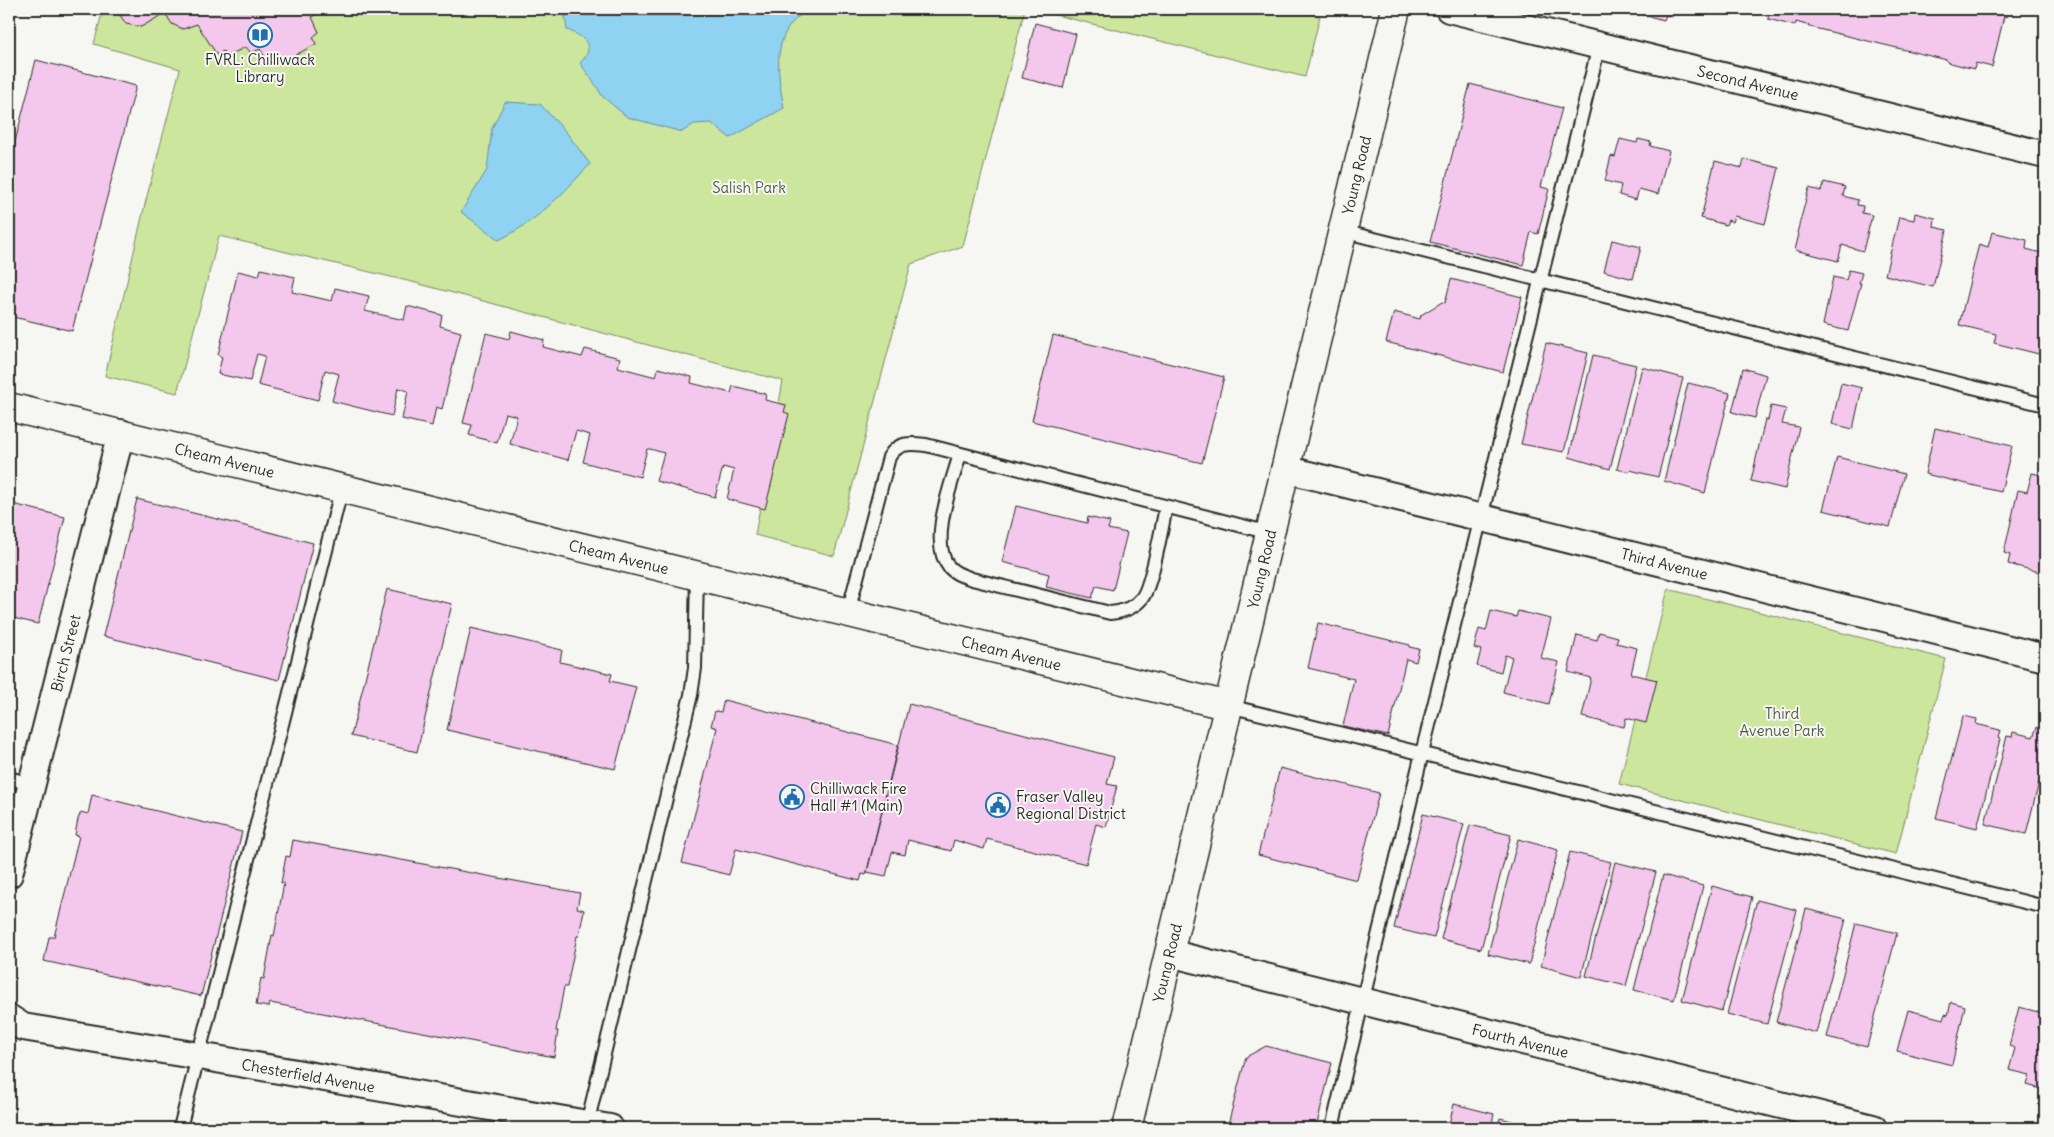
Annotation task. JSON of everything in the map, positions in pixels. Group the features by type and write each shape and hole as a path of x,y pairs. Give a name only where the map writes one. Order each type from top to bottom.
{"street":[{"name":"Young Road","path":"1127,1128 1396,9"},
{"name":"Second Avenue","path":"1449,9 2045,155"},
{"name":"Cheam Avenue","path":"9,407 342,487 1229,706"},
{"name":"Birch Street","path":"9,874 20,781 121,433"},
{"name":"Third Avenue","path":"1285,469 2045,658"},
{"name":"Fourth Avenue","path":"1169,953 1872,1128"},
{"name":"Chesterfield Avenue","path":"9,1018 23,1027 599,1126"}],"lane":[{"path":"1332,1128 1422,754 1599,46"},
{"path":"1342,232 2045,405"},
{"path":"848,612 889,456 893,450 902,444 913,444 960,454 1270,533"},
{"path":"960,454 939,539 942,554 949,567 958,574 972,579 1110,613 1126,610 1142,599 1146,590 1166,507"},
{"path":"180,1128 342,487"},
{"path":"599,1126 691,695 695,668 697,575"},
{"path":"1229,706 2045,907"}],"green space":[{"name":"Salish Park","path":"103,9 1025,9 963,246 911,264 834,556 755,535 783,381 412,282 219,236 177,393 105,376 145,204 180,69 94,44"},
{"path":"1032,9 1295,9 1320,16 1305,77"},
{"name":"Third Avenue Park","path":"1668,589 1946,659 1896,854 1619,784"}],"water":[{"path":"564,9 810,9 797,18 788,28 782,40 779,52 779,80 784,108 730,138 711,123 694,124 682,132 627,117 602,96 580,63 588,52 588,47 579,35 567,30"},
{"path":"505,102 540,104 566,132 590,164 570,186 537,216 499,240 461,212 487,170 492,128"}],"building":[{"name":"FVRL: Chilliwack Library","path":"116,9 317,9 319,12 312,17 319,32 313,37 316,44 277,65 275,60 268,62 260,49 251,53 246,47 227,56 223,51 217,55 197,24 183,29 172,24 165,13 141,27 126,24"},
{"path":"1620,9 1674,9 1672,17 1666,15 1664,20"},
{"path":"1752,9 2009,9 2007,17 2004,16 1992,67 1976,63 1974,69 1947,62 1947,60 1796,22 1795,26 1768,19 1769,13"},
{"path":"2035,9 2045,9 2045,14 2034,12"},
{"path":"1035,23 1076,34 1063,88 1022,78"},
{"path":"36,60 136,86 72,331 9,316 9,165"},
{"path":"1470,84 1562,108 1541,187 1549,189 1538,234 1531,232 1523,265 1430,242"},
{"path":"1620,139 1637,143 1638,139 1651,142 1650,146 1669,151 1658,194 1639,189 1636,200 1619,195 1621,185 1605,181 1611,156 1615,157"},
{"path":"1744,159 1779,168 1765,224 1734,216 1732,222 1728,220 1726,225 1701,218 1715,161 1742,168"},
{"path":"1824,182 1845,187 1843,196 1858,200 1857,205 1863,206 1862,213 1872,215 1863,251 1842,245 1838,261 1795,250 1799,234 1797,233 1809,188 1821,191"},
{"path":"1915,213 1935,218 1934,227 1947,230 1933,287 1885,275 1899,217 1914,220"},
{"path":"1992,232 2027,240 2026,249 2045,254 2045,328 2039,354 1994,343 1996,334 1959,325 1979,244 1988,247"},
{"path":"1612,240 1641,247 1633,279 1604,271"},
{"path":"261,269 295,277 292,292 332,301 335,288 369,296 365,311 404,320 407,306 442,315 440,326 461,332 442,409 436,407 432,426 402,419 408,391 398,388 392,416 332,401 339,374 325,370 318,400 258,385 265,356 257,354 250,381 218,374 222,357 218,355 238,271 259,276"},
{"path":"1849,270 1862,273 1848,331 1823,325 1833,277 1846,280"},
{"path":"1451,279 1522,297 1503,372 1386,342 1394,312 1420,319 1421,315 1442,302 1445,303"},
{"path":"511,331 544,340 543,347 582,357 585,349 620,358 618,367 656,377 658,368 692,377 691,383 731,393 733,386 766,394 765,400 786,405 784,412 789,414 765,509 727,499 734,470 723,467 715,497 656,481 664,453 650,449 647,449 640,477 583,462 590,435 576,431 568,460 510,444 517,416 505,413 497,443 469,435 472,425 463,423 486,333 509,339"},
{"path":"1053,335 1224,377 1202,463 1032,421"},
{"path":"1546,343 1588,353 1564,452 1521,444"},
{"path":"1593,355 1636,365 1610,469 1569,457"},
{"path":"1642,367 1683,378 1658,477 1630,470 1629,472 1617,469"},
{"path":"1743,368 1766,375 1755,418 1732,412"},
{"path":"1688,383 1730,393 1705,493 1664,481"},
{"path":"1841,383 1862,388 1853,429 1832,424"},
{"path":"1771,406 1786,409 1782,424 1799,427 1785,489 1751,481 1765,419 1768,420"},
{"path":"1935,428 2012,446 2001,492 1925,474"},
{"path":"1837,457 1904,474 1890,527 1823,510"},
{"path":"2032,473 2045,476 2045,556 2040,572 2008,564 2010,555 2004,553 2018,490 2027,492"},
{"path":"137,499 313,543 279,680 103,636"},
{"path":"9,503 65,517 38,624 9,617"},
{"path":"1016,506 1087,523 1088,517 1110,522 1108,529 1127,533 1113,590 1096,586 1092,598 1046,587 1049,574 1002,562"},
{"path":"387,589 452,604 417,752 351,736"},
{"path":"1491,611 1516,617 1518,611 1551,619 1541,658 1559,662 1549,704 1503,692 1512,657 1505,655 1501,672 1477,666 1481,650 1474,648 1479,629 1486,631"},
{"path":"1318,623 1410,645 1409,647 1419,649 1416,662 1406,659 1388,736 1343,726 1354,679 1308,668"},
{"path":"471,628 562,650 560,662 612,674 610,681 636,687 615,769 447,730"},
{"path":"1599,632 1618,637 1616,643 1637,648 1631,674 1657,680 1646,723 1626,718 1624,727 1582,717 1591,678 1568,672 1577,635 1597,640"},
{"name":"Chilliwack Fire Hall #1 (Main)","path":"724,700 898,745 866,875 862,874 860,881 736,849 729,875 682,863 717,728 711,726 715,711 721,712"},
{"name":"Fraser Valley Regional District","path":"909,704 1114,757 1107,784 1117,786 1106,827 1096,824 1086,864 987,839 984,849 954,840 951,851 908,840 905,855 892,852 886,876 867,872"},
{"path":"1963,716 1977,719 1976,724 2000,730 1998,738 2000,739 1977,828 1936,818"},
{"path":"2037,727 2045,729 2045,758 2026,834 1985,824 2007,736 2012,737 2013,732 2033,737"},
{"path":"1280,768 1379,793 1357,880 1258,855"},
{"path":"92,795 242,832 201,996 44,961 49,937 54,937 79,836 75,835 78,819 81,812 88,814"},
{"path":"1423,814 1464,824 1434,938 1394,928"},
{"path":"1470,825 1511,835 1481,949 1441,939"},
{"path":"1518,839 1558,850 1529,964 1488,954"},
{"path":"293,840 580,893 577,908 584,910 567,987 564,987 556,1031 558,1031 554,1057 270,1003 269,1007 256,1005 261,978 264,979 272,935 274,936 284,883 281,883 286,856 290,857"},
{"path":"1570,852 1611,862 1581,977 1541,966"},
{"path":"1615,862 1656,872 1626,986 1586,976"},
{"path":"1663,875 1703,886 1674,1000 1634,990"},
{"path":"1712,886 1752,897 1722,1011 1682,1000"},
{"path":"1757,900 1797,910 1767,1024 1727,1014"},
{"path":"1806,909 1846,919 1816,1033 1776,1022"},
{"path":"1856,923 1897,933 1867,1047 1827,1037"},
{"path":"1951,1002 1965,1006 1952,1065 1897,1051 1908,1010 1943,1019 1945,1014 1948,1015"},
{"path":"2019,1007 2042,1013 2038,1028 2045,1030 2045,1078 2041,1089 2027,1085 2030,1075 2009,1070 2015,1048 2009,1046"},
{"path":"1266,1046 1332,1063 1316,1128 1227,1128 1246,1057"},
{"path":"1454,1104 1494,1114 1491,1128 1448,1128"},
{"path":"1500,1118 1540,1128 1497,1128"}],"place":[{"name":"FVRL: Chilliwack Library","path":"260,35"},
{"name":"Chilliwack Fire Hall #1 (Main)","path":"792,797"},
{"name":"Fraser Valley Regional District","path":"998,805"}]}
